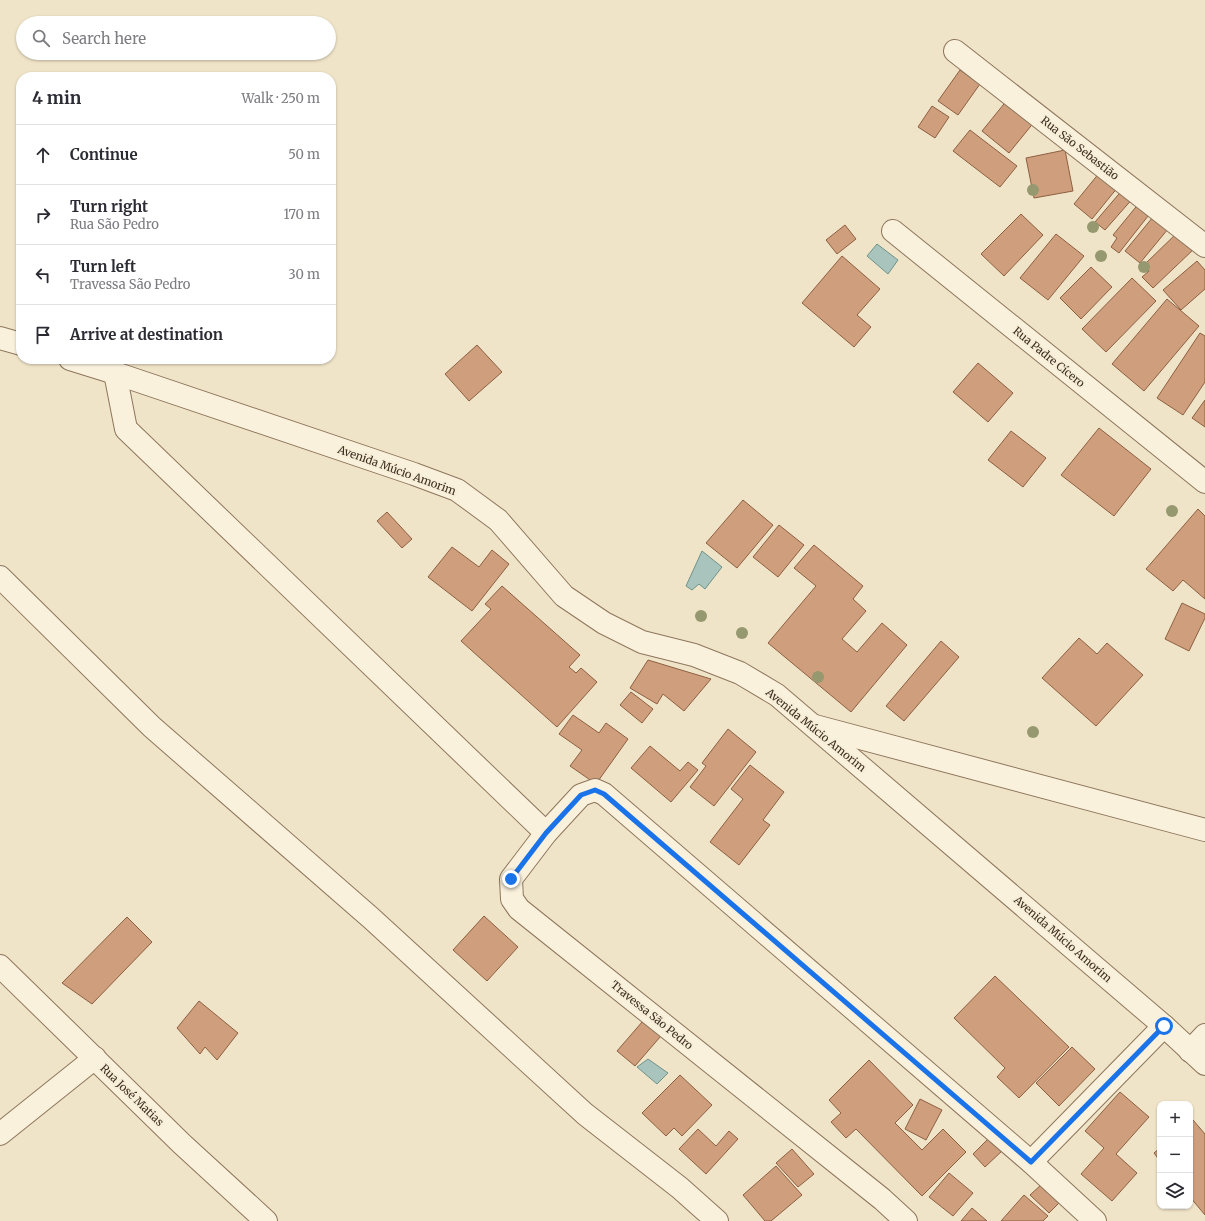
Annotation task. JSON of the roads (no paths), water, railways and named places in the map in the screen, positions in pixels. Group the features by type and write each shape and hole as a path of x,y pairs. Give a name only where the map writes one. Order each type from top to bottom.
{"street":[{"name":"Rua São Sebastião","path":"955,51 1205,246"},
{"name":"Rua Padre Cícero","path":"893,231 1205,482"},
{"path":"0,338 16,343"},
{"name":"Avenida Múcio Amorim","path":"86,364 414,474 457,490 498,520 564,596 604,623 642,642 694,655 740,673 778,695 1164,1026 1198,1058"},
{"path":"115,373 126,429 546,833"},
{"path":"0,577 152,727 371,918 585,1114 680,1188 717,1221"},
{"path":"815,726 1205,830"},
{"name":"Travessa São Pedro","path":"906,1221 882,1199 519,909 512,899 511,879 546,833 581,795 595,790 610,799 1031,1162"},
{"name":"Rua José Matias","path":"0,966 182,1144 266,1221"},
{"path":"1095,1221 1031,1162 1164,1026"},
{"path":"1198,1058 1205,1035"},
{"path":"0,1134 94,1058"}],"water":[{"path":"877,244 898,260 888,274 867,256"},
{"path":"702,551 722,567 705,589 699,584 692,590 686,586"},
{"path":"648,1059 668,1073 657,1084 637,1067"}]}
